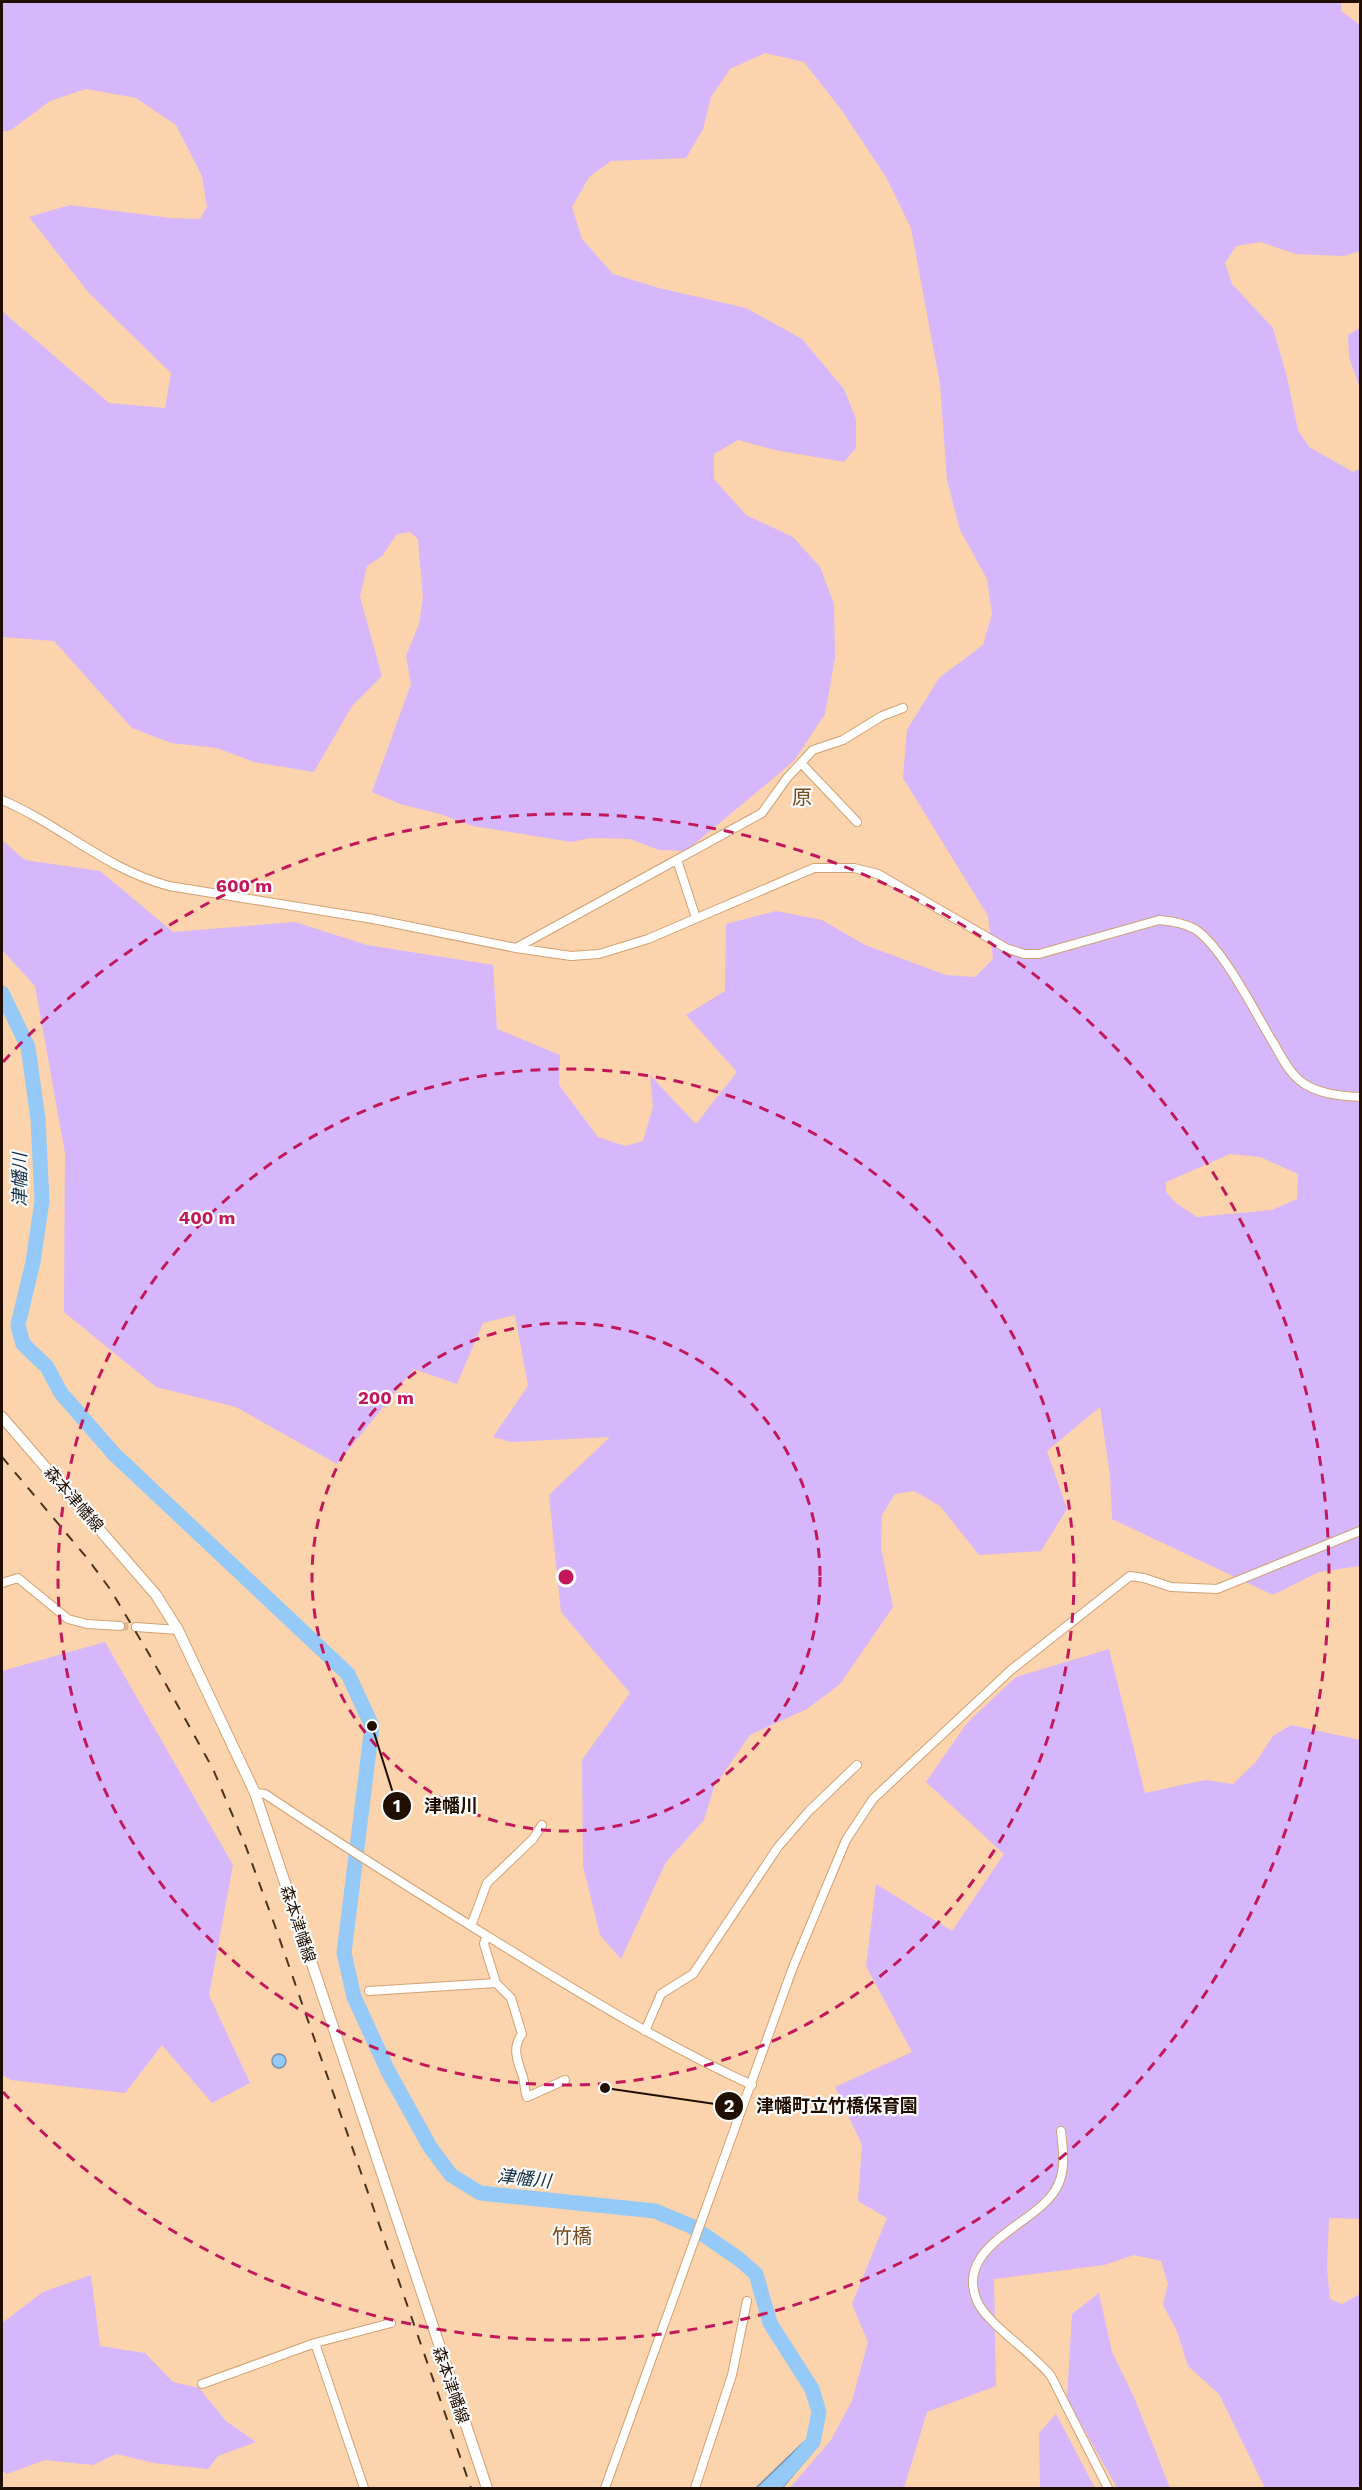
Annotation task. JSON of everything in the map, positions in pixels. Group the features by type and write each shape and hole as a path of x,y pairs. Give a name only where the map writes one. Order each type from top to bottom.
{"main road":[{"name":"森本津幡線","path":"2,1417 128,1560 178,1630 255,1793 487,2488"}],"street":[{"path":"516,948 762,813 813,750 843,740 882,716 903,708"},
{"path":"801,763 857,822"},
{"path":"2,800 27,811 116,867 140,878 180,887 373,919 516,948 571,956 599,954 648,939 814,868 854,868 879,874 1006,948 1024,954 1039,954 1159,920 1175,922 1194,929 1208,941 1228,968 1284,1064 1300,1081 1330,1094 1360,1097"},
{"path":"677,860 696,918"},
{"path":"605,2488 793,1967 846,1840 873,1799 1011,1670 1130,1576 1172,1587 1217,1589 1360,1531"},
{"path":"2,1583 18,1578 68,1618 87,1624 120,1626"},
{"path":"136,1628 178,1630"},
{"path":"645,2031 661,1994 693,1974 778,1847 809,1811 857,1765"},
{"path":"255,1793 265,1794 486,1936 645,2031 695,2059 752,2085"},
{"path":"471,1926 487,1883 533,1839 542,1825"},
{"path":"486,1936 484,1944 496,1983 510,1998 522,2034 517,2041 516,2063 523,2076 523,2087 527,2097 565,2080"},
{"path":"369,1991 496,1983"},
{"path":"1061,2131 1063,2173 1058,2188 1049,2199 992,2244 981,2257 975,2285 977,2301 987,2314 1041,2363 1051,2376 1108,2488"},
{"path":"695,2488 732,2374 747,2301"},
{"path":"202,2384 315,2343 391,2323"},
{"path":"315,2343 364,2488"}],"shaded area":[{"path":"2,2 1341,2 1341,11 1360,25 1360,251 1344,256 1296,254 1260,242 1236,246 1225,263 1232,284 1273,328 1287,377 1298,430 1309,447 1353,472 1360,469 1360,1566 1319,1572 1273,1595 1112,1519 1110,1475 1100,1407 1047,1451 1067,1509 1041,1551 979,1555 940,1506 914,1491 895,1494 882,1515 881,1548 893,1607 840,1684 807,1709 750,1735 714,1787 704,1820 666,1862 621,1959 600,1935 583,1866 582,1760 630,1693 561,1612 549,1495 610,1437 511,1442 493,1437 528,1386 515,1315 483,1323 457,1384 414,1369 337,1464 236,1407 156,1387 64,1312 65,1153 35,986 2,950 2,840 25,860 100,871 173,932 295,922 367,945 493,965 497,1029 560,1055 559,1085 598,1137 625,1146 643,1141 653,1107 650,1075 696,1124 737,1072 686,1015 725,991 726,924 776,911 822,920 865,945 946,975 975,977 993,959 988,916 903,778 907,730 939,678 983,645 992,614 987,579 960,530 947,480 940,384 911,228 886,177 843,112 804,62 765,53 730,69 711,97 703,129 686,158 611,161 589,177 572,207 582,239 613,274 659,288 746,308 802,339 844,389 856,419 856,448 844,462 775,450 738,440 714,454 714,479 746,515 793,537 820,567 834,604 835,658 825,714 794,761 686,851 659,850 630,839 590,838 571,842 473,826 440,814 400,804 372,792 411,684 406,656 419,624 423,598 418,539 410,532 397,534 382,556 367,566 360,597 382,676 352,706 314,772 254,762 217,748 171,743 132,728 54,641 2,637 2,311 109,403 165,408 171,373 89,293 29,217 70,205 170,218 200,219 207,207 202,176 176,125 136,98 86,89 50,101 11,130 2,132","holes":["1230,1154 1260,1157 1298,1174 1297,1199 1272,1210 1197,1217 1177,1204 1166,1192 1166,1182"]},
{"path":"1360,328 1360,388 1349,357 1348,335"},
{"path":"105,1642 233,1865 209,1995 250,2083 212,2103 162,2045 125,2093 11,2080 2,2075 2,1671"},
{"path":"1109,1649 1145,1793 1205,1780 1233,1784 1256,1762 1273,1736 1291,1725 1360,1740 1360,2219 1329,2218 1327,2269 1330,2299 1342,2304 1360,2294 1360,2488 1265,2488 1219,2394 1188,2366 1177,2331 1163,2305 1168,2284 1161,2261 1134,2255 1104,2265 994,2279 996,2386 927,2412 904,2488 790,2488 831,2440 852,2401 868,2342 852,2304 887,2218 858,2201 862,2145 835,2087 912,2052 866,1966 876,1884 952,1931 1004,1854 926,1782 967,1723 1016,1677"},
{"path":"91,2275 100,2346 145,2353 173,2382 199,2388 226,2421 256,2442 218,2456 208,2469 154,2463 116,2454 93,2465 45,2460 7,2474 2,2470 2,2323 43,2292"},
{"path":"1099,2293 1112,2352 1134,2397 1170,2488 1117,2488 1067,2399 1072,2314"},
{"path":"1056,2414 1095,2488 1040,2488 1039,2433"}],"water":[{"path":"276,2054 282,2054 286,2061 282,2068 276,2068 272,2064 272,2058"},
{"path":"803,2443 811,2454 782,2488 756,2488"}],"waterway":[{"name":"津幡川","path":"2,993 28,1047 38,1119 42,1201 33,1262 18,1325 23,1344 47,1367 61,1393 114,1454 348,1674 372,1726 344,1953 354,1997 388,2071 430,2147 451,2175 480,2193 655,2211 691,2226 739,2259 756,2274 770,2323 812,2389 819,2412 813,2442 772,2488"}],"tunnel":[{"path":"120,1626 136,1627"}],"railway":[{"path":"2,1457 87,1558 110,1589 213,1769 246,1847 275,1926 471,2488"}],"place":[{"name":"津幡川","path":"372,1726"},
{"name":"津幡町立竹橋保育園","path":"605,2088"}],"district":[{"name":"原","path":"802,797"},
{"name":"竹橋","path":"572,2236"}]}
